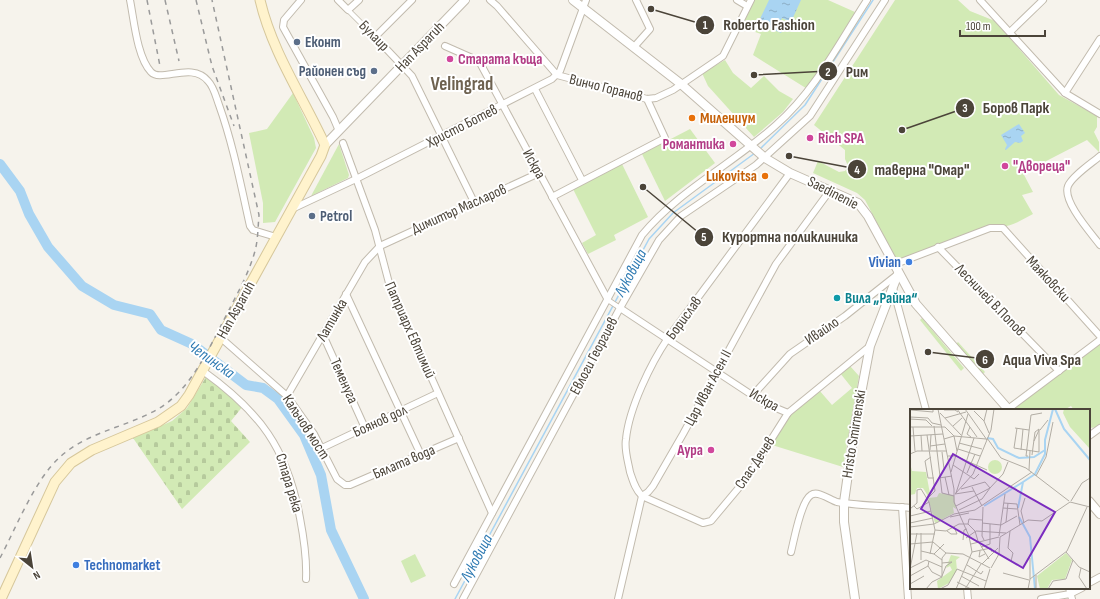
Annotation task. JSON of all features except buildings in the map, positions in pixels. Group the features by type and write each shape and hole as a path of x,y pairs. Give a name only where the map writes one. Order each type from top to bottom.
{"main road":[{"path":"260,0 264,17 278,52 325,145"},
{"name":"Han Asparuh","path":"0,599 55,482 63,470 80,456 145,428 171,414 189,395 292,209 325,145"}],"street":[{"path":"130,0 140,49 151,72 155,75 160,75 178,72 194,72 209,81 227,128 250,226 253,230 276,237"},
{"path":"301,0 284,20 283,27 333,117 339,131"},
{"name":"Булаир","path":"338,0 412,76 474,202"},
{"path":"348,10 359,0"},
{"path":"375,37 412,0"},
{"name":"Han Asparuh","path":"325,145 465,0"},
{"name":"Винчо Горанов","path":"490,0 497,6 557,75 647,99 656,98 681,84 723,56 751,0"},
{"name":"Saedinenie","path":"573,0 681,84 765,158 790,173 831,189 858,203 863,208 898,274 920,310 1007,409"},
{"path":"557,75 586,0"},
{"path":"634,47 650,29 636,0"},
{"path":"737,0 747,6"},
{"name":"Евлоги Георгиев","path":"454,584 642,235 656,219 690,191 752,146 790,112 802,99 867,0"},
{"name":"Евлоги Георгиев","path":"463,599 620,308 659,240 670,227 694,207 765,158 810,116 885,0"},
{"path":"980,0 1065,92 1100,115"},
{"path":"1010,32 1043,0"},
{"path":"1065,92 1100,40"},
{"name":"Искра","path":"444,46 479,61 608,300"},
{"name":"Христо Ботев","path":"292,209 356,180 535,89 557,75"},
{"path":"535,89 582,180"},
{"path":"552,197 665,138 647,99"},
{"name":"Патриарх Евтимий","path":"343,142 380,246 382,261 389,283 492,513"},
{"path":"1100,156 1072,180 1068,186 1068,193 1072,207 1100,245"},
{"name":"Димитър Масларов","path":"380,246 539,173"},
{"name":"Борислав","path":"642,496 636,490 633,482 626,454 625,440 629,424 652,365 668,338 790,173"},
{"name":"Цар Иван Асен II","path":"618,599 642,496 653,486 776,264 831,189"},
{"name":"Маяковски","path":"938,247 996,226 1003,228 1100,336"},
{"name":"Латинка","path":"287,396 365,262 380,246"},
{"path":"893,265 938,247"},
{"name":"Лесничей В.Попов","path":"938,247 1058,371"},
{"name":"Hristo Smirnenski","path":"855,599 844,522 844,502 855,425 870,346 892,286 898,274"},
{"name":"Ивайло","path":"753,395 790,354 845,316 898,274"},
{"path":"892,286 926,409"},
{"path":"346,294 421,455"},
{"path":"608,300 620,308"},
{"name":"Искра","path":"620,308 753,395 788,413"},
{"name":"Теменуга","path":"323,335 365,428"},
{"name":"Калъчов мост","path":"221,338 287,396 322,448 337,479 345,485 350,485"},
{"path":"1009,409 1100,340"},
{"name":"Спас Дечев","path":"642,496 703,523 711,522 747,478 788,413 870,346"},
{"name":"Стара река","path":"204,368 246,405 279,449 288,471 299,511 307,560 306,579"},
{"name":"Боянов дол","path":"322,448 438,393"},
{"path":"1090,435 1100,428"},
{"name":"Бялата вода","path":"350,485 459,438"},
{"path":"791,552 800,517 811,495 818,494 838,502 910,508"},
{"path":"1090,502 1100,514"},
{"path":"902,507 908,599"},
{"path":"1090,583 1100,577"},
{"path":"967,589 968,599"},
{"path":"1041,599 1070,594 1080,589"}],"green space":[{"path":"752,0 828,0 855,12 809,90 753,55 761,34 738,26"},
{"path":"895,0 958,0 970,11 995,21 1059,95 1097,116 1097,127 1094,132 1099,142 1099,152 1087,140 1023,173 1033,192 1022,195 1033,214 1010,225 1001,227 996,226 898,263 865,200 857,193 813,173 818,161 839,172 845,171 848,166 845,159 845,150 814,125"},
{"path":"725,60 733,73 751,88 764,76 779,91 793,99 783,112 754,137 708,86 702,73"},
{"path":"293,93 314,138 316,148 275,222 263,223 263,203 249,133 267,129"},
{"path":"690,129 715,163 665,201 642,154"},
{"path":"339,144 349,175 348,178 311,196"},
{"path":"622,164 648,217 614,235 616,240 588,254 582,243 596,235 573,189"},
{"path":"922,318 964,368 961,371 920,320"},
{"path":"1100,341 1100,427 1090,428 1090,409 1073,409 1071,406 1066,409 1010,409"},
{"path":"958,342 985,372 982,375 955,345"},
{"path":"850,366 859,376 843,467 772,445 790,415 819,390 832,405 852,388 840,373"},
{"path":"206,377 243,406 231,421 250,442 182,509 133,438 172,421 187,408"},
{"path":"415,554 426,576 411,583 401,561"}],"water":[{"path":"769,0 801,0 791,22 782,18 780,22 785,24 781,33 758,23"},
{"path":"1019,124 1025,133 1021,136 1023,141 1020,143 1015,142 1006,150 1007,145 1001,135"}],"waterway":[{"name":"Луковица","path":"760,149 805,105 873,0"},
{"name":"Луковица","path":"455,599 649,239 673,213 755,153"},
{"name":"Чепинска","path":"0,164 20,191 29,214 48,247 82,286 114,305 150,314 161,330 192,344 246,385 263,388 278,399 304,435 321,475 331,530 364,599"}],"railway":[{"path":"147,0 160,66"},
{"path":"165,0 179,61"},
{"path":"196,0 212,66 234,126"},
{"path":"0,558 34,491 51,466 60,457 82,441 133,421 158,409 181,390 199,366 207,352 250,267 256,247 259,215 212,0"}],"place":[{"name":"Roberto Fashion","path":"651,9"},
{"name":"Еконт","path":"297,42"},
{"name":"Старата къща","path":"450,59"},
{"name":"Районен съд","path":"374,71"},
{"name":"Рим","path":"754,75"},
{"name":"Милениум","path":"692,118"},
{"name":"Боров Парк","path":"902,130"},
{"name":"Rich SPA","path":"810,138"},
{"name":"Романтика","path":"733,144"},
{"name":"таверна \"Омар\"","path":"789,156"},
{"name":"\"Двореца\"","path":"1005,166"},
{"name":"Lukovitsa","path":"765,176"},
{"name":"Курортна поликлиника","path":"643,187"},
{"name":"Petrol","path":"312,216"},
{"name":"Vivian","path":"909,262"},
{"name":"Вила „Райна“","path":"837,298"},
{"name":"Aqua Viva Spa","path":"928,352"},
{"name":"Аура","path":"711,450"},
{"name":"Technomarket","path":"76,565"}],"district":[{"name":"Velingrad","path":"462,84"}]}
